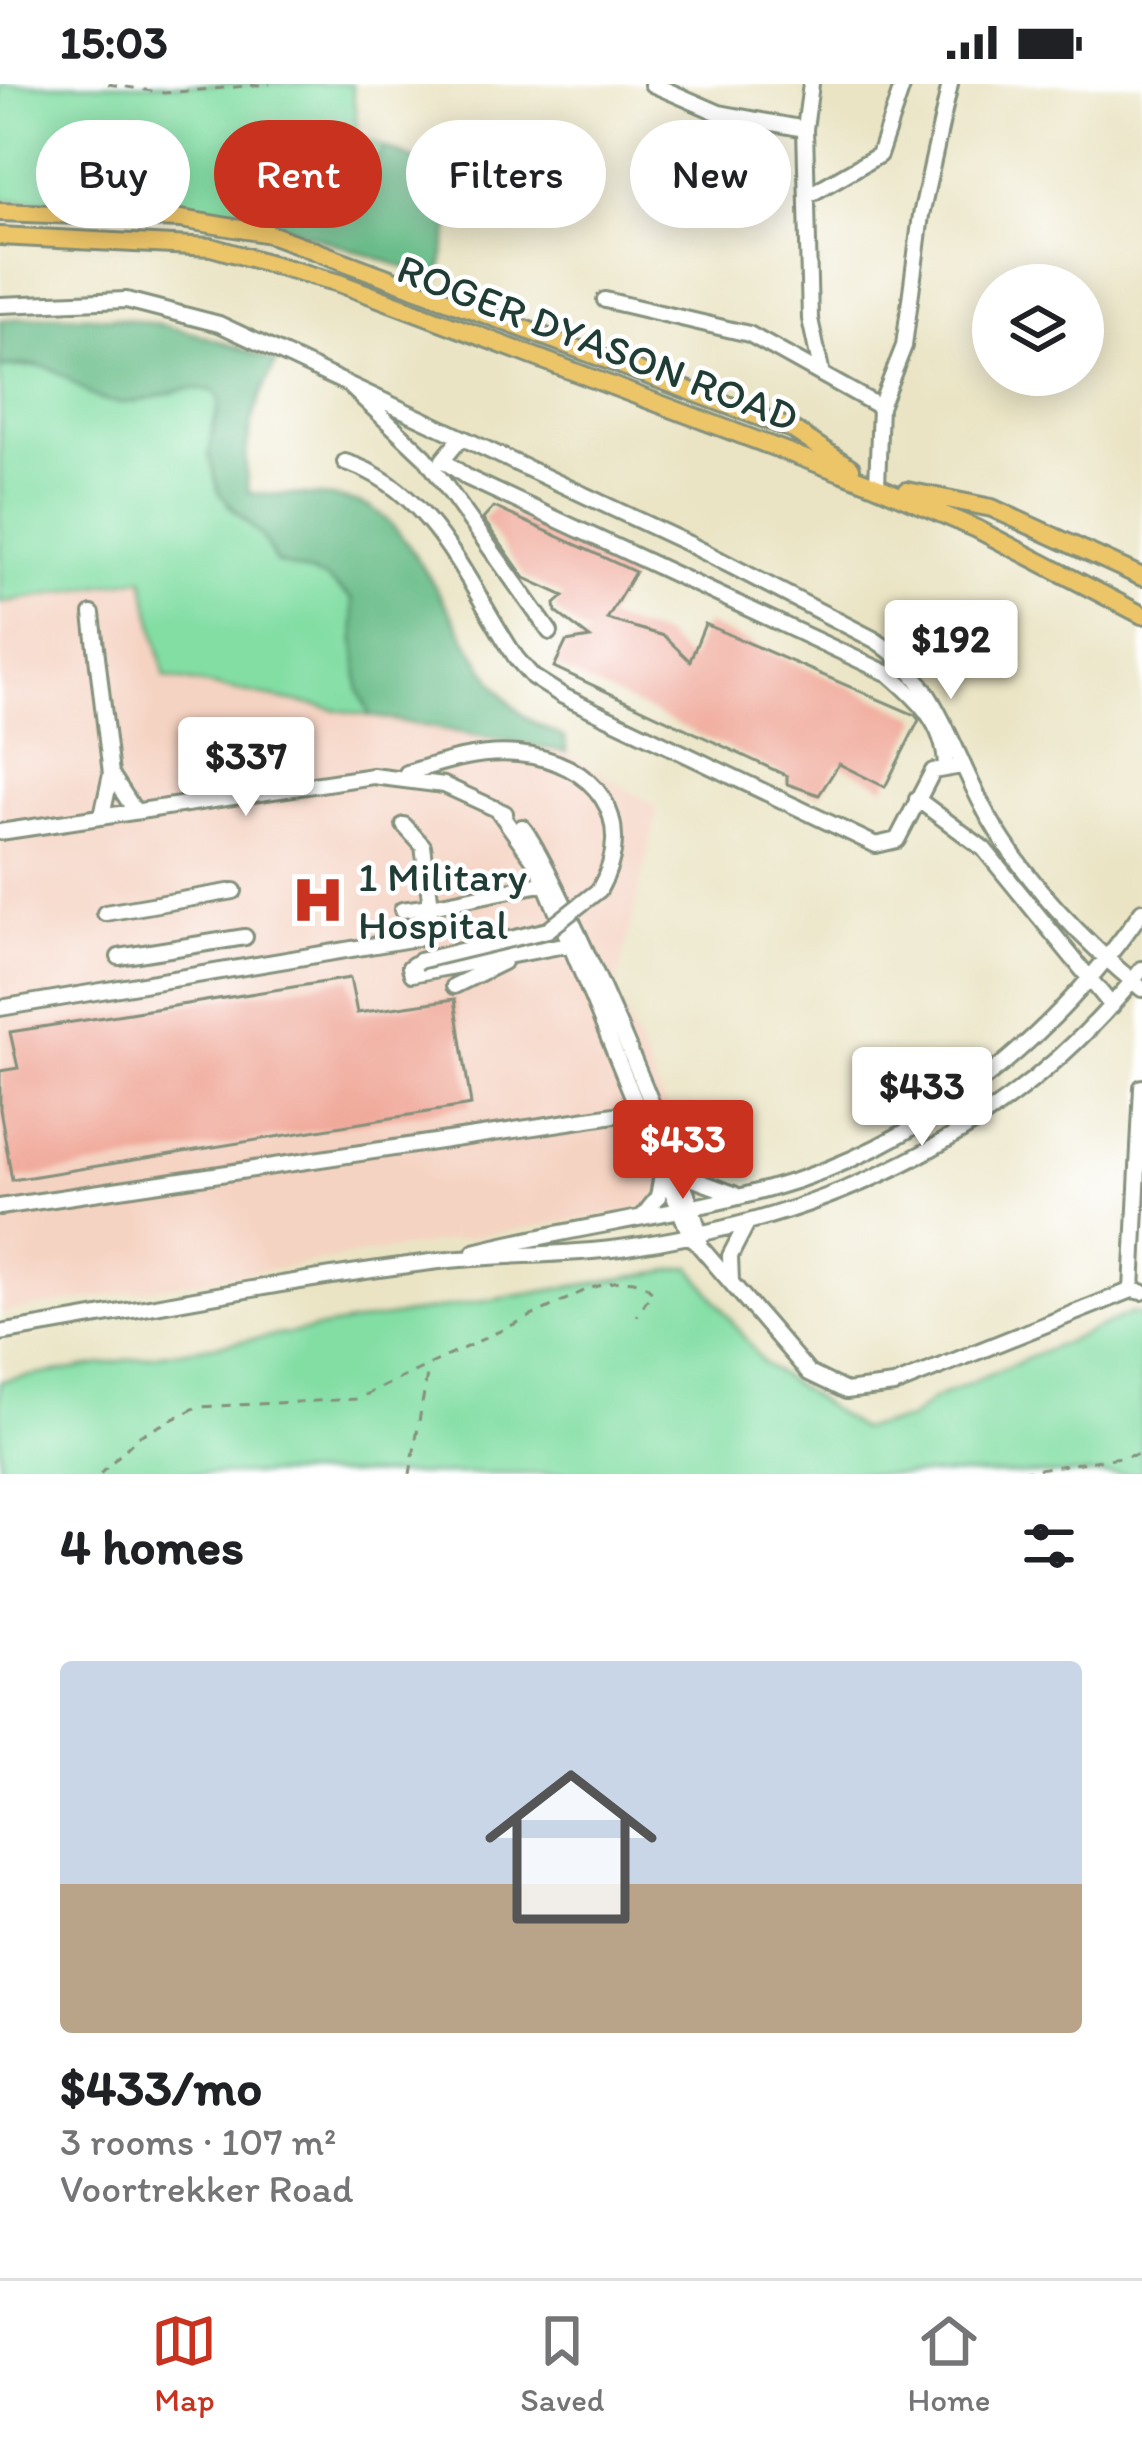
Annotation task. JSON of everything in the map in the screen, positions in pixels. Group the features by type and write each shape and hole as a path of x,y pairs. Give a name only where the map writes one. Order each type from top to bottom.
{"main road":[{"name":"ROGER DYASON ROAD","path":"0,214 181,219 271,233 792,429 877,485 992,508 1142,577"},
{"name":"ROGER DYASON ROAD","path":"0,236 212,247 339,283 872,484 977,529 1142,615"}],"street":[{"path":"652,84 719,113 805,129"},
{"path":"811,84 805,129 810,319 820,370"},
{"path":"809,195 879,155 903,84"},
{"path":"877,485 880,407 904,346 921,215 950,84"},
{"path":"0,305 97,298 157,305 219,324 689,544 901,657 937,706 954,766"},
{"path":"604,300 734,329 820,370 880,407"},
{"path":"338,376 425,457 550,632"},
{"path":"443,460 461,437"},
{"path":"425,457 443,460 481,484 889,674 929,714 954,766 1005,841 1109,960 1139,979 1048,1069 962,1134 846,1191 746,1225 696,1236 619,1248 440,1261"},
{"path":"345,462 390,479 424,512 518,659 545,687 877,845 896,840 933,771 954,766"},
{"path":"92,614 111,774 102,816"},
{"path":"889,674 901,657"},
{"path":"0,832 396,776 503,753 542,758 578,773 602,795 614,823 614,856 598,890 548,930 410,967 412,974 573,943"},
{"path":"111,774 135,811"},
{"path":"396,776 444,784 497,809 529,834 645,1110 677,1173 685,1209"},
{"path":"917,799 984,849 1112,1006"},
{"path":"0,1008 417,938 428,928 431,906 423,846 404,825"},
{"path":"402,910 550,882"},
{"path":"104,913 234,891"},
{"path":"0,1333 440,1261 746,1195 819,1172 938,1110 1037,1036 1109,960 1142,911"},
{"path":"119,957 245,937"},
{"path":"454,986 489,973 506,959"},
{"path":"645,1110 696,1236 730,1281 809,1373 827,1385 869,1391 1137,1291 1142,1087"},
{"path":"0,1207 645,1110"},
{"path":"643,1216 658,1197 663,1164"},
{"path":"677,1173 727,1193 746,1195"},
{"path":"730,1281 730,1256 746,1225"}],"path":[{"path":"108,84 164,94 270,84"},
{"path":"100,1474 139,1436 197,1407 357,1399 428,1369 542,1308 614,1282 626,1280 650,1288 637,1316"},
{"path":"410,1474 428,1369"},
{"path":"1003,1474 1142,1454"}],"shaded area":[{"name":"1 Military Hospital","path":"144,578 166,677 566,752 658,808 615,993 691,1161 643,1209 0,1313 0,603"}],"green space":[{"path":"0,84 352,84 356,120 214,120 214,210 190,206 190,120 36,120 36,201 0,200"},
{"path":"385,148 406,156 406,228 450,228 439,279 289,228 382,228"},
{"path":"57,315 169,327 276,363 251,426 246,460 249,493 341,499 369,507 388,521 505,696 528,719 565,738 566,752 370,716 359,690 352,599 325,578 276,562 263,538 219,493 209,454 220,401 216,392 190,389 113,402 42,366 0,367 0,320"},
{"path":"55,366 93,395 193,387 216,392 220,401 211,433 228,505 263,538 276,562 325,578 352,599 359,690 370,716 165,677 143,578 0,603 0,367"},
{"path":"691,1267 763,1363 860,1429 909,1420 932,1400 1132,1313 1142,1316 1142,1474 0,1474 0,1381"}],"building":[{"path":"494,507 635,572 607,619 664,636 690,661 705,624 915,715 919,720 885,787 839,764 819,795 787,784 787,776 554,667 566,642 590,638 556,612 555,604 564,596 525,578 483,519"},
{"name":"1 Military Hospital","path":"350,978 357,1013 455,999 471,1105 12,1180 0,1109 0,1071 18,1068 10,1032"}],"place":[{"name":"1 Military Hospital","path":"318,900"}]}
